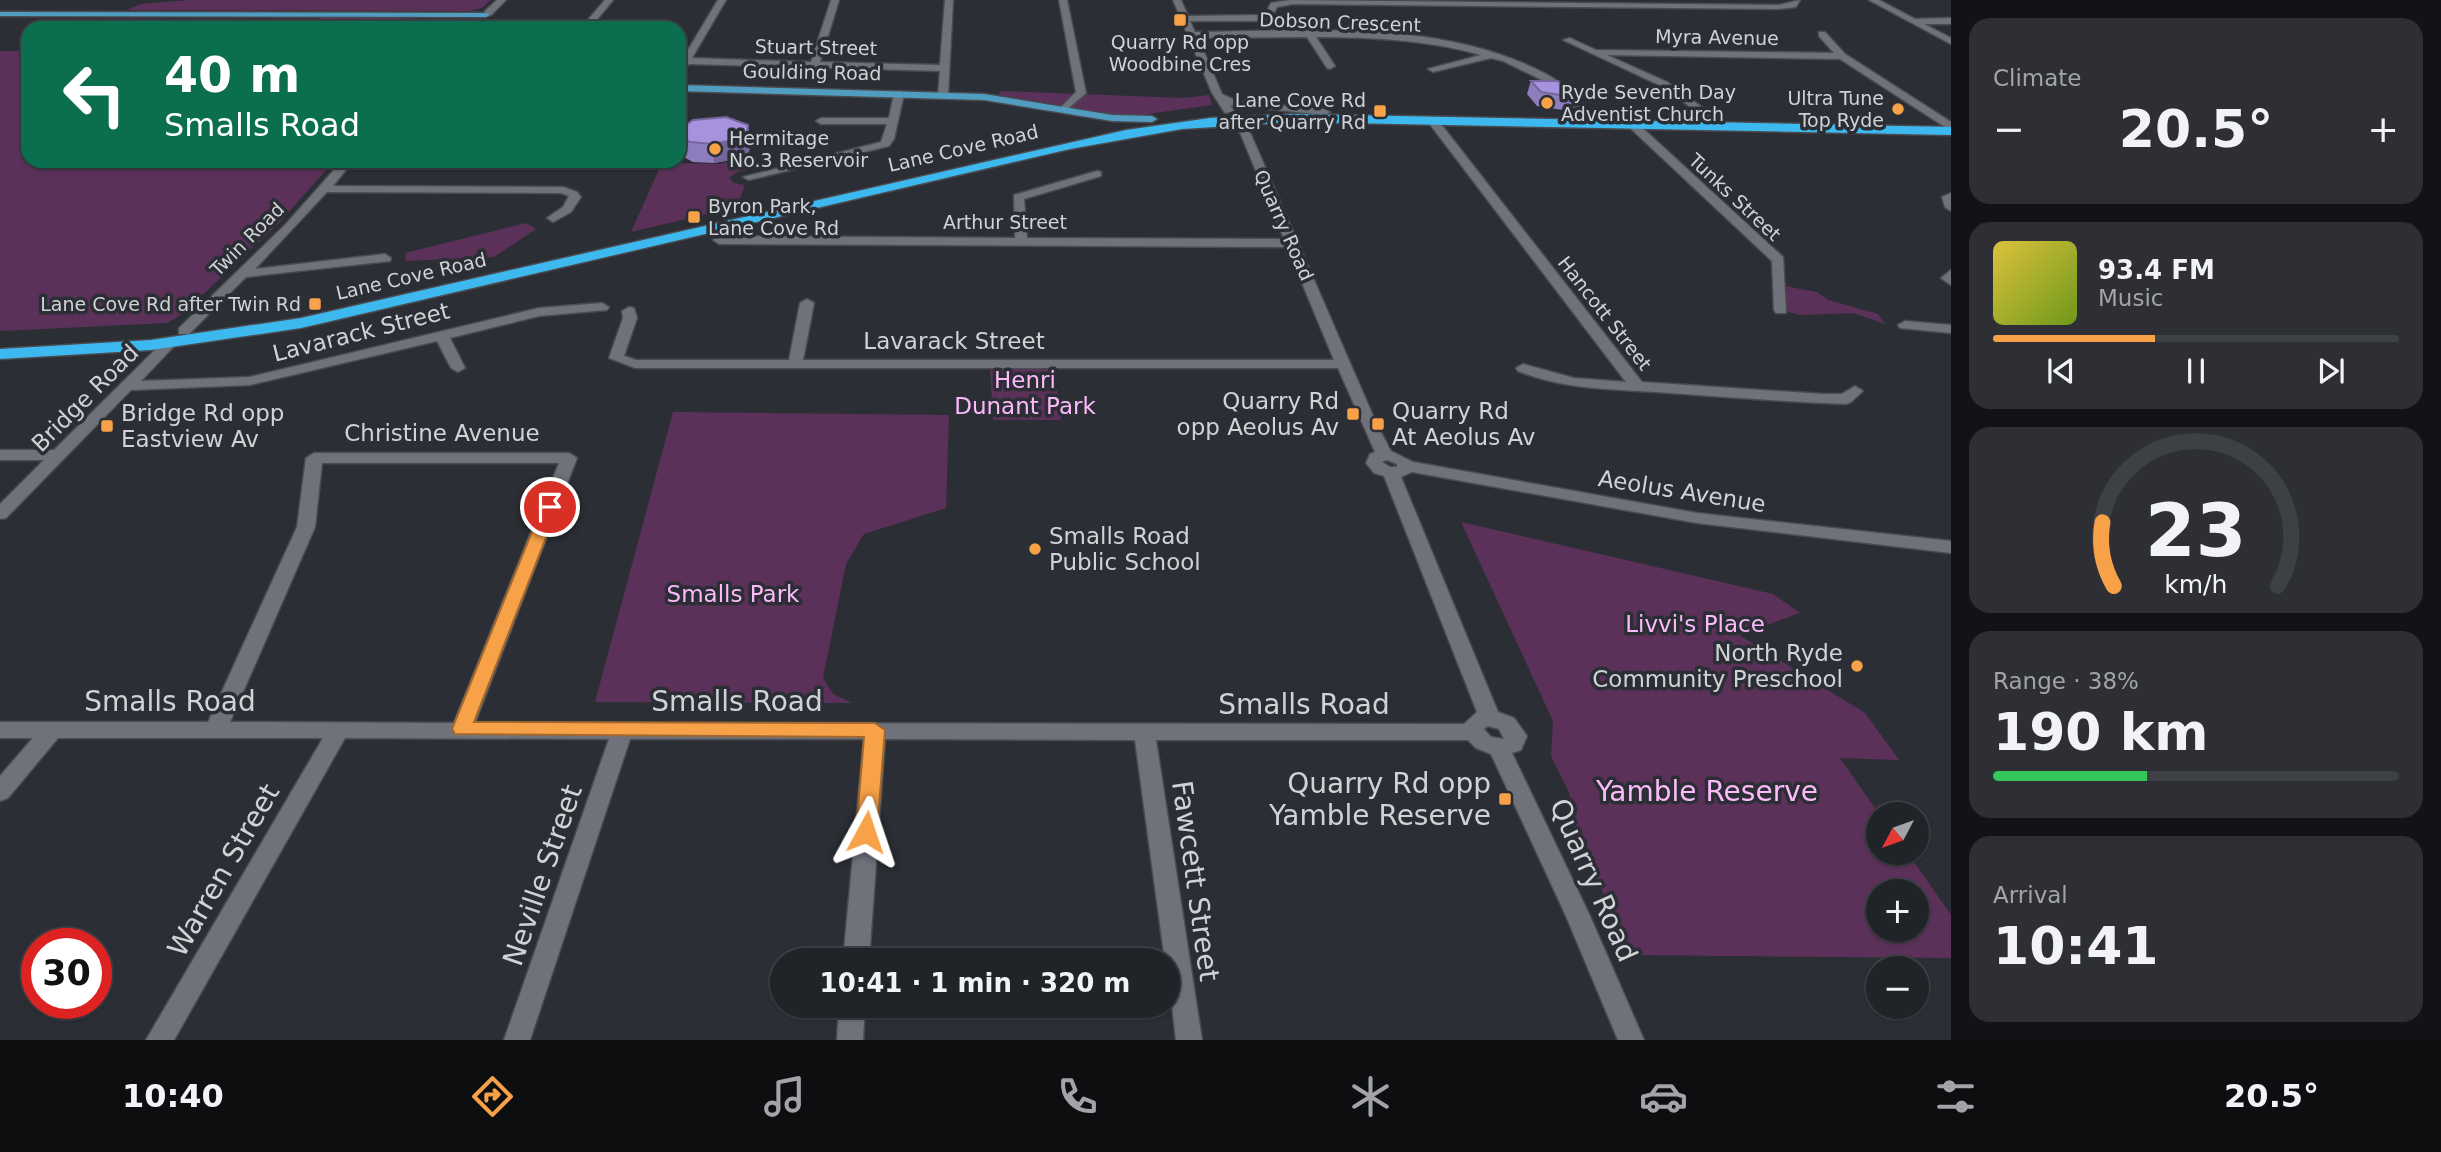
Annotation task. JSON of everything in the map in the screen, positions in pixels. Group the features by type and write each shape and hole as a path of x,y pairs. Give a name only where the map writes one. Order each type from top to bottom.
{"highway":[{"name":"Lane Cove Road","path":"0,340 79,339 184,331 308,310 1152,119 1325,112 1713,120 1951,129"},
{"name":"Lane Cove Road","path":"0,354 78,352 170,343 330,317 1083,142 1232,115 1951,129"},
{"name":"Goulding Road","path":"1119,126 1176,125"},
{"name":"Twin Road","path":"170,343 184,331"}],"main road":[{"path":"0,14 487,14"},
{"path":"415,14 452,21"},
{"path":"481,21 487,14"},
{"name":"Goulding Road","path":"686,88 943,95 1112,118 1152,119"},
{"name":"Goulding Road","path":"1061,111 1119,126"}],"street":[{"path":"487,14 502,0"},
{"path":"591,21 609,0"},
{"path":"686,61 722,0"},
{"path":"815,64 835,0"},
{"path":"943,95 949,0"},
{"path":"1061,111 1081,93 1063,0"},
{"name":"Quarry Road","path":"1177,0 1217,93 1244,130 1342,364 1394,465 1482,724 1486,744 1499,748 1578,916 1631,1040"},
{"path":"1186,19 1256,19 1269,15 1274,5 1287,2 1779,7 1793,5 1796,0"},
{"path":"1873,0 1951,41"},
{"path":"1913,21 1951,21"},
{"path":"1822,34 1842,56 1951,129"},
{"name":"Dobson Crescent","path":"1193,35 1381,38 1434,43 1492,56 1542,75 1591,118"},
{"path":"1311,36 1330,65"},
{"path":"1434,43 1442,36"},
{"path":"1567,40 1599,52"},
{"name":"Myra Avenue","path":"1599,52 1842,56"},
{"name":"Myra Avenue","path":"1599,52 1664,84 1713,120"},
{"path":"1433,69 1492,56"},
{"name":"Stuart Street","path":"686,61 945,68"},
{"path":"1217,93 1227,102 1237,105 1325,112"},
{"path":"749,177 876,148 890,139 899,94"},
{"path":"821,121 893,121"},
{"name":"Hancott Street","path":"1433,121 1637,386 1846,399 1855,391"},
{"name":"Tunks Street","path":"1632,124 1778,260 1781,310"},
{"name":"Twin Road","path":"184,331 342,168"},
{"path":"1021,242 1018,197 1097,174"},
{"path":"324,189 563,190 573,194 575,197 567,209 553,218"},
{"path":"1951,196 1948,197 1951,207"},
{"name":"Arthur Street","path":"719,240 1292,243"},
{"path":"242,274 385,258"},
{"path":"1951,274 1948,278 1951,281"},
{"path":"795,364 807,303"},
{"name":"Lavarack Street","path":"130,386 250,381 539,312 602,307"},
{"name":"Lavarack Street","path":"629,311 630,318 616,353 619,361 795,364 1342,364"},
{"path":"1905,325 1951,329"},
{"path":"442,336 458,368"},
{"name":"Bridge Road","path":"0,514 170,343"},
{"path":"1523,368 1545,379 1637,386"},
{"path":"0,455 60,455"},
{"name":"Christine Avenue","path":"216,729 306,527 314,458 569,458 462,729"},
{"name":"Aeolus Avenue","path":"1394,465 1697,519 1951,547"},
{"name":"Smalls Road","path":"0,730 1144,730 1482,724"},
{"path":"0,792 53,729"},
{"name":"Neville Street","path":"517,1040 623,729"},
{"path":"857,948 875,730"},
{"name":"Fawcett Street","path":"1144,730 1189,1040"},
{"name":"Warren Street","path":"159,1040 338,731"},
{"path":"850,1040 851,1018"}],"green space":[{"path":"190,0 491,0 482,8 469,11 127,10 140,4"},
{"path":"380,17 431,21 316,21 320,18"},
{"path":"0,51 21,51 21,168 328,168 279,223 181,315 167,323 0,331"},
{"path":"1000,91 1183,98 1209,95 1212,105 1126,117 999,95"},
{"path":"756,155 751,169 737,172 729,178 734,183 745,185 737,207 631,232 660,168 686,168 686,163 720,164"},
{"path":"526,223 536,229 494,257 406,261 405,253"},
{"path":"1779,285 1817,292 1828,300 1878,314 1885,324 1853,313 1800,315 1781,310"},
{"name":"Henri Dunant Park","path":"990,367 1054,368 1061,420 993,420"},
{"name":"Smalls Park","path":"673,412 949,415 946,508 864,534 846,564 823,678 833,694 852,703 595,702"},
{"name":"Yamble Reserve","path":"1461,522 1773,594 1800,613 1739,635 1865,713 1899,760 1840,758 1871,802 1866,802 1866,865 1916,865 1926,879 1866,879 1866,942 1929,942 1929,884 1951,915 1951,958 1631,955 1573,826 1569,792 1551,756 1553,721"}],"building":[{"path":"1531,81 1558,81 1573,97 1541,92"},
{"path":"726,117 748,125 747,133 734,140 712,144 690,142 686,140 686,125 693,120"}],"place":[{"name":"Quarry Rd opp Woodbine Cres","path":"1180,20"},
{"name":"Ryde Seventh Day Adventist Church","path":"1547,103"},
{"name":"Ultra Tune Top Ryde","path":"1898,109"},
{"name":"Lane Cove Rd after Quarry Rd","path":"1380,111"},
{"name":"Hermitage No.3 Reservoir","path":"715,149"},
{"name":"Byron Park, Lane Cove Rd","path":"694,217"},
{"name":"Lane Cove Rd after Twin Rd","path":"315,304"},
{"name":"Quarry Rd opp Aeolus Av","path":"1353,414"},
{"name":"Quarry Rd At Aeolus Av","path":"1378,424"},
{"name":"Bridge Rd opp Eastview Av","path":"107,426"},
{"name":"Smalls Road Public School","path":"1035,549"},
{"name":"North Ryde Community Preschool","path":"1857,666"},
{"name":"Quarry Rd opp Yamble Reserve","path":"1505,799"}],"route":[{"path":"550,507 462,729 875,730 866,832"}],"park label":[{"name":"Livvi's Place","path":"1695,624"}]}
